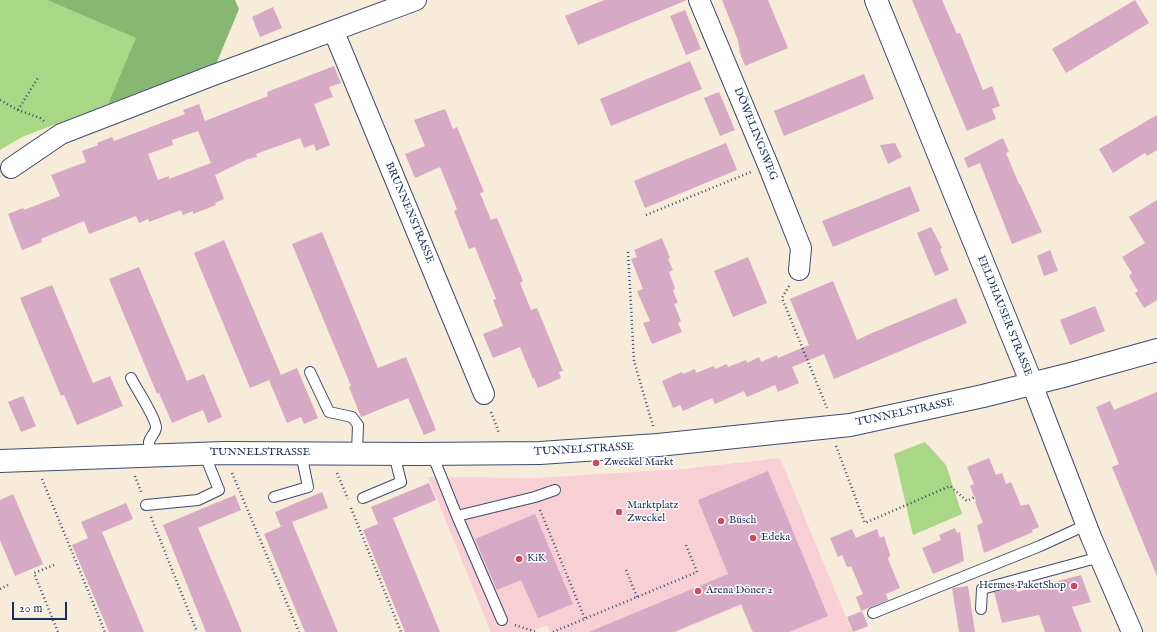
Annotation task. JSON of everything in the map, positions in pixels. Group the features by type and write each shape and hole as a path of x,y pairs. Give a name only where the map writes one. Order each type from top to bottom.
{"street":[{"path":"11,168 61,134 211,76 334,32 416,0"},
{"name":"DÖWELINGSWEG","path":"700,0 801,248 799,270"},
{"name":"FELDHAUSER STRASSE","path":"876,0 1032,384 1086,525 1132,632"},
{"name":"BRUNNENSTRASSE","path":"334,32 484,394"},
{"name":"TUNNELSTRASSE","path":"0,461 214,453 501,454 540,453 658,445 850,425 983,396 1157,350"}],"lane":[{"path":"310,372 329,412 352,417 358,425 357,453"},
{"path":"131,378 146,407 152,414 156,426 154,434 149,442 150,455"},
{"path":"146,505 198,500 220,490 214,453"},
{"path":"274,497 308,487 301,453"},
{"path":"363,498 401,482 394,454"},
{"path":"432,454 502,620"},
{"path":"457,516 535,497 555,490"},
{"path":"873,613 1040,546 1086,525"},
{"path":"981,609 982,589 1100,557"}],"path":[{"path":"18,110 39,76"},
{"path":"0,100 18,110 40,118 61,134"},
{"path":"646,215 768,165"},
{"path":"628,252 634,361 658,445"},
{"path":"799,270 782,298 831,427 865,523 950,486 967,501 975,498"},
{"path":"484,394 498,432 501,454"},
{"path":"214,453 299,632"},
{"path":"330,454 401,632"},
{"path":"126,456 197,632"},
{"path":"34,460 105,632"},
{"path":"535,497 585,619"},
{"path":"554,632 697,572 686,545"},
{"path":"54,565 34,573 58,632"},
{"path":"626,570 637,597"},
{"path":"0,589 8,585"},
{"path":"502,620 536,632"}],"shaded area":[{"path":"780,458 852,632 752,632 741,605 676,632 550,632 547,625 530,632 491,632 428,477 536,478 684,469"}],"green space":[{"path":"0,0 47,0 137,38 108,104 22,137 0,150"},
{"path":"47,0 235,0 239,9 217,62 108,104 136,38"},
{"path":"925,442 946,465 962,514 913,535 894,454"}],"building":[{"path":"604,0 687,0 578,45 565,16"},
{"path":"722,0 768,0 788,48 745,66 740,53 738,40"},
{"path":"912,0 942,0 957,34 960,33 983,90 992,86 1000,106 992,109 996,119 967,131"},
{"path":"1135,0 1149,23 1066,73 1052,49"},
{"path":"273,7 282,28 260,37 252,17"},
{"path":"685,10 701,49 686,55 670,16"},
{"path":"690,61 702,89 611,126 600,99"},
{"path":"334,66 341,83 329,87 333,97 314,104 330,145 316,151 314,144 304,148 300,138 256,154 257,157 248,159 215,175 224,199 215,203 216,205 193,214 193,211 183,215 181,210 149,222 148,219 139,223 136,216 89,234 84,221 41,239 42,242 22,250 8,214 23,208 24,210 60,196 51,175 86,162 82,151 98,145 97,143 112,137 114,141 185,114 183,110 199,104 205,121 268,96 267,92","holes":["198,131 211,163 169,179 169,176 158,180 148,154 173,145 172,140"]},
{"path":"864,74 874,99 784,136 774,111"},
{"path":"719,92 735,130 720,136 704,98"},
{"path":"445,109 453,129 457,127 484,192 480,193 491,220 497,218 523,281 520,283 531,310 537,308 563,371 559,372 561,378 538,388 520,347 493,358 483,334 503,326 493,300 496,299 475,247 469,249 454,211 457,209 440,167 415,178 405,154 425,146 414,120"},
{"path":"1157,115 1157,150 1147,156 1145,153 1113,173 1099,149"},
{"path":"1003,138 1009,152 1006,153 1042,232 1012,244 980,163 968,168 964,158"},
{"path":"726,143 737,170 645,208 634,181"},
{"path":"895,143 902,157 888,164 880,145"},
{"path":"910,186 920,211 833,247 822,221"},
{"path":"1157,200 1157,300 1144,308 1135,293 1138,291 1129,276 1132,273 1122,257 1145,243 1129,217"},
{"path":"931,227 942,248 940,249 949,270 935,276 917,233"},
{"path":"322,232 378,368 406,357 436,430 424,435 408,398 361,417 349,387 351,386 292,244"},
{"path":"662,238 673,270 669,272 675,288 673,291 678,303 674,304 681,321 678,323 682,332 652,344 643,323 650,321 637,291 643,289 631,259 637,257 634,250"},
{"path":"224,240 281,375 250,388 194,253"},
{"path":"1050,250 1058,271 1044,276 1037,256"},
{"path":"748,257 767,303 733,317 714,271"},
{"path":"139,267 187,381 204,374 222,417 208,423 203,410 172,423 159,393 157,394 109,279"},
{"path":"833,281 857,340 956,298 967,323 834,379 824,354 792,367 799,383 778,392 775,385 747,397 744,391 715,404 712,398 683,411 680,405 673,408 662,381 682,372 683,374 695,369 696,373 714,366 715,369 727,364 728,367 746,360 747,363 759,357 761,362 777,355 778,358 809,345 790,299"},
{"path":"52,285 93,383 110,376 123,406 77,425 64,395 61,396 20,298"},
{"path":"1095,306 1105,331 1070,345 1060,320"},
{"path":"297,368 318,418 304,424 301,417 287,423 269,380"},
{"path":"1157,392 1157,576 1112,467 1119,464 1096,407 1110,401 1114,410"},
{"path":"23,396 36,426 21,432 8,402"},
{"path":"989,458 996,475 1002,473 1006,484 1011,482 1021,506 1029,504 1039,527 1032,530 1033,532 984,553 977,525 983,523 970,486 974,484 967,467"},
{"path":"768,471 828,616 789,632 753,632 741,604 674,632 589,632 728,574 698,500"},
{"path":"429,483 436,500 393,518 440,632 405,632 363,530 378,524 371,507"},
{"path":"322,492 328,508 292,522 338,632 305,632 264,534 281,527 275,512"},
{"path":"13,494 43,564 15,576 0,540 0,500"},
{"path":"235,495 241,510 198,528 242,632 206,632 163,525"},
{"path":"126,503 133,519 102,532 144,632 109,632 72,545 88,538 81,522"},
{"name":"KiK","path":"535,514 573,604 538,618 521,580 497,590 475,539"},
{"path":"955,528 957,533 960,532 964,561 933,574 922,548 941,540 939,535"},
{"path":"852,529 856,538 877,529 880,538 884,536 890,555 888,559 900,588 886,594 888,600 861,611 856,597 863,594 851,566 847,567 842,555 838,557 830,538"},
{"path":"1081,575 1091,602 1072,607 1082,632 1045,632 1039,615 1002,623 994,592 1016,588 1017,592"},
{"path":"968,586 975,632 959,632 952,588"},
{"path":"862,611 868,626 853,632 847,617"}],"place":[{"name":"Zweckel Markt","path":"596,463"},
{"name":"Marktplatz Zweckel","path":"619,512"},
{"name":"Büsch","path":"721,521"},
{"name":"Edeka","path":"753,538"},
{"name":"KiK","path":"519,559"},
{"name":"Hermes PaketShop","path":"1074,586"},
{"name":"Arena Döner 2","path":"698,591"}]}
